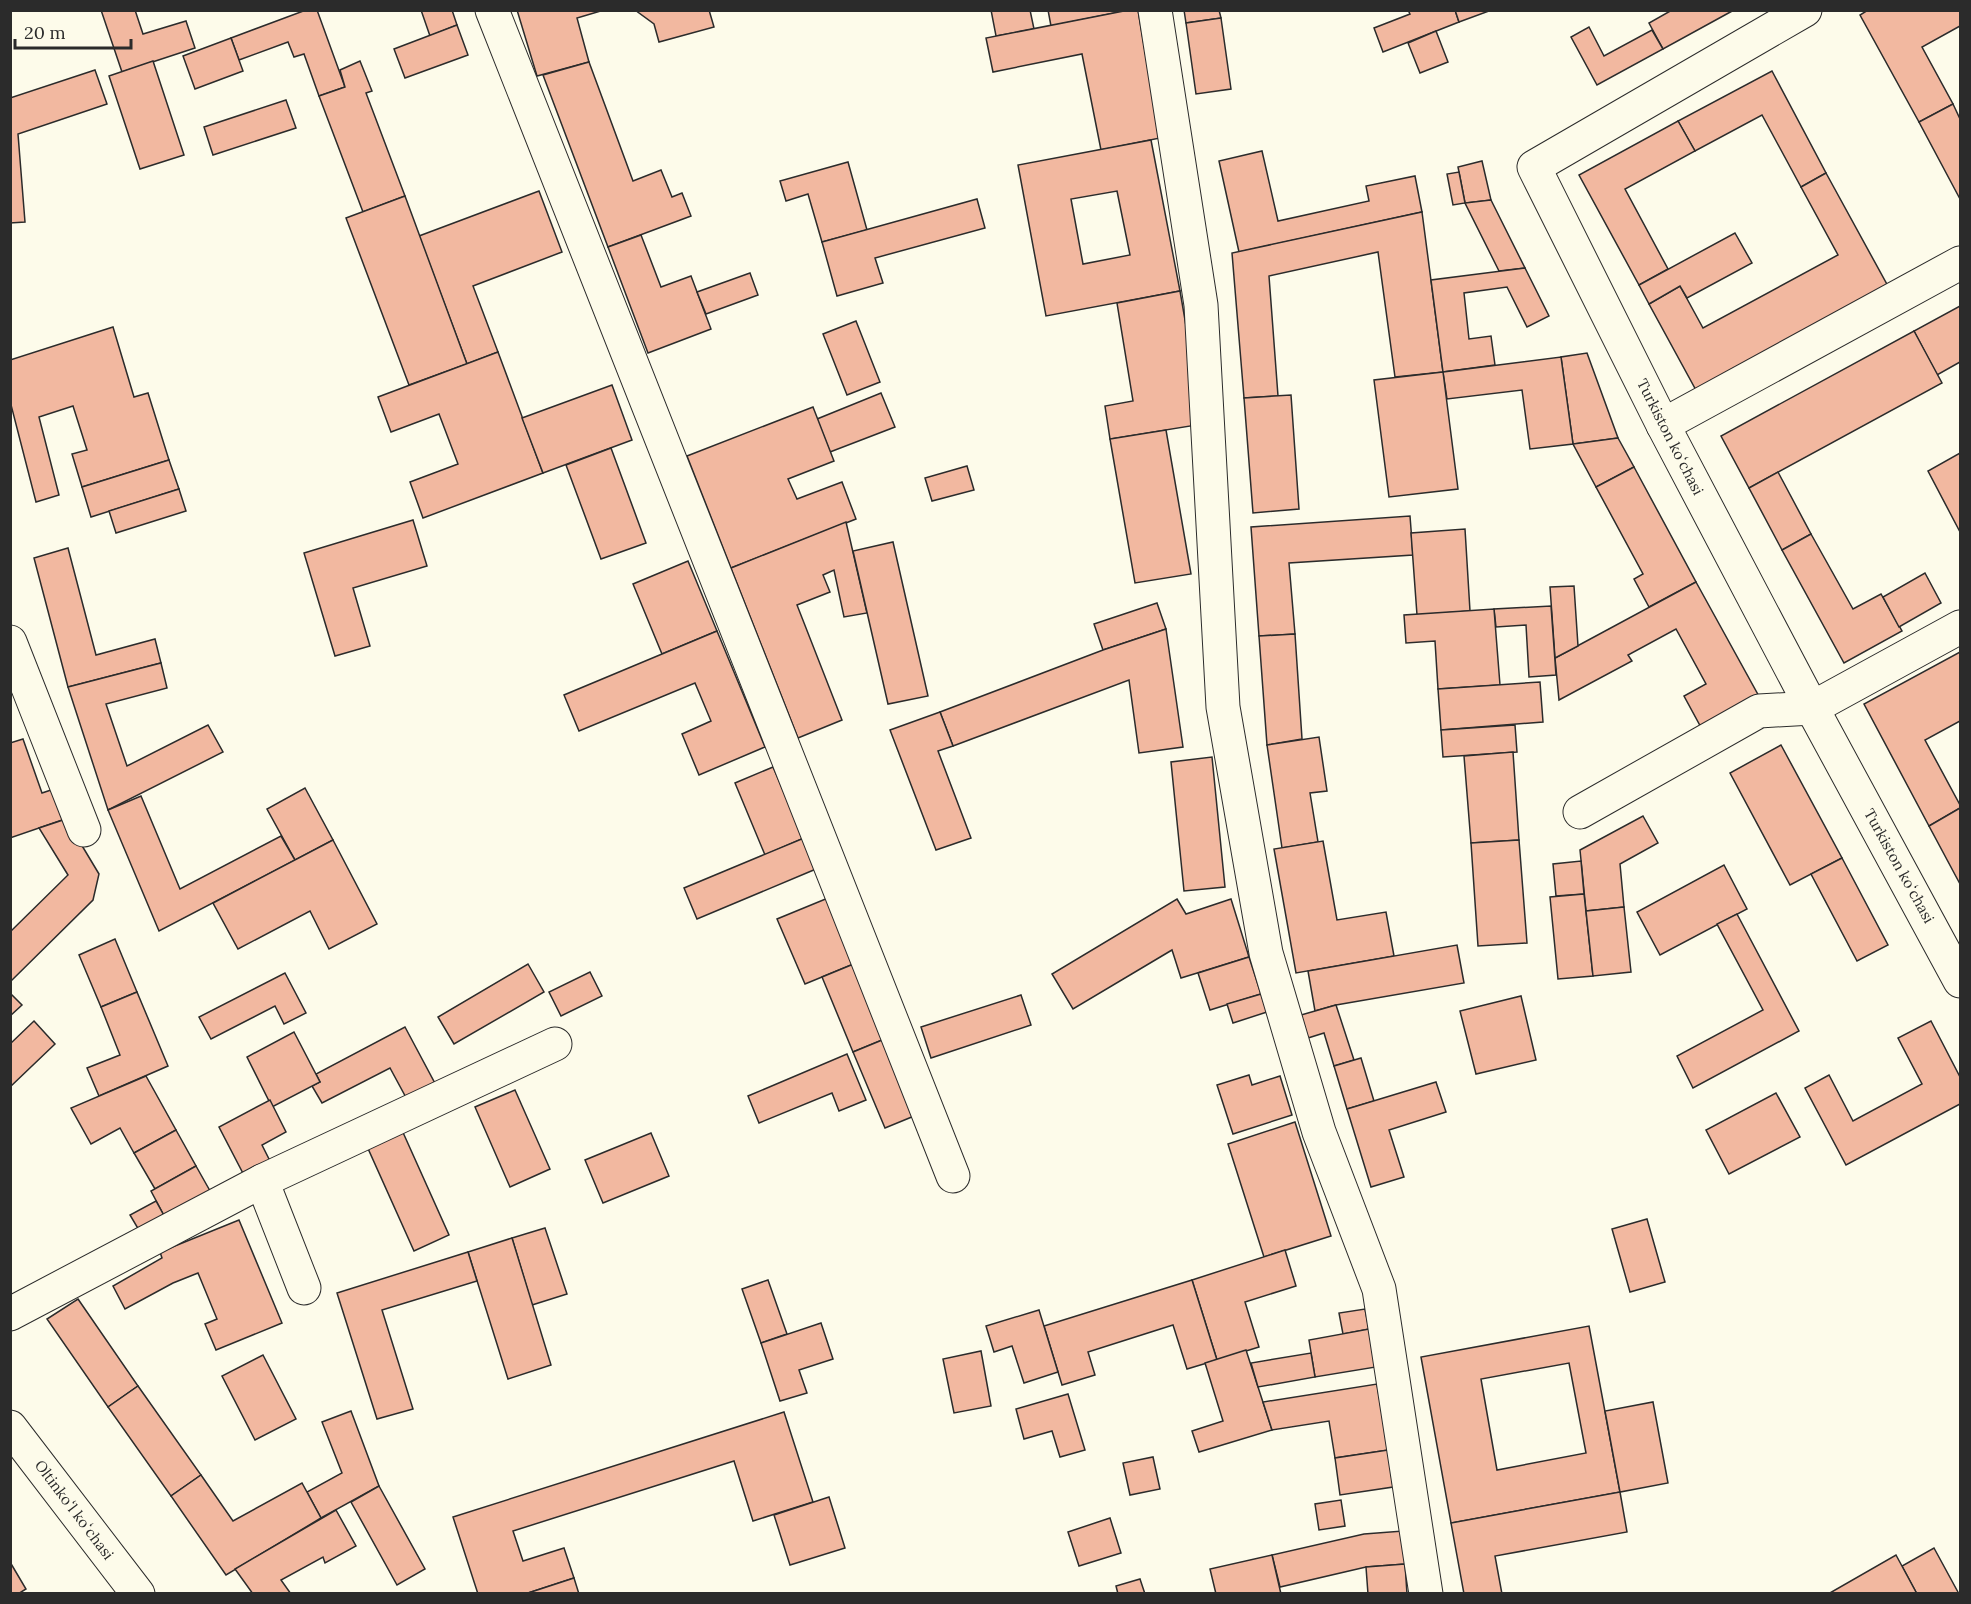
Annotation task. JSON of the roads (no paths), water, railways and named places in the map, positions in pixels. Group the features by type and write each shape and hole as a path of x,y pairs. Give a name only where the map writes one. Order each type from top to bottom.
{"street":[{"path":"492,10 953,1176"},
{"path":"1155,10 1201,305 1223,707 1266,953 1319,1132 1379,1289 1426,1593"},
{"name":"Turkiston koʻchasi","path":"1805,10 1534,167 1663,426 1812,708 1959,974"},
{"path":"1663,426 1960,263"},
{"path":"1580,812 1759,711 1812,708 1960,627"},
{"path":"10,642 84,830"},
{"path":"10,1314 262,1181 555,1044"},
{"path":"262,1181 304,1288"},
{"name":"Oltinkoʻl koʻchasi","path":"10,1427 138,1593"}]}
